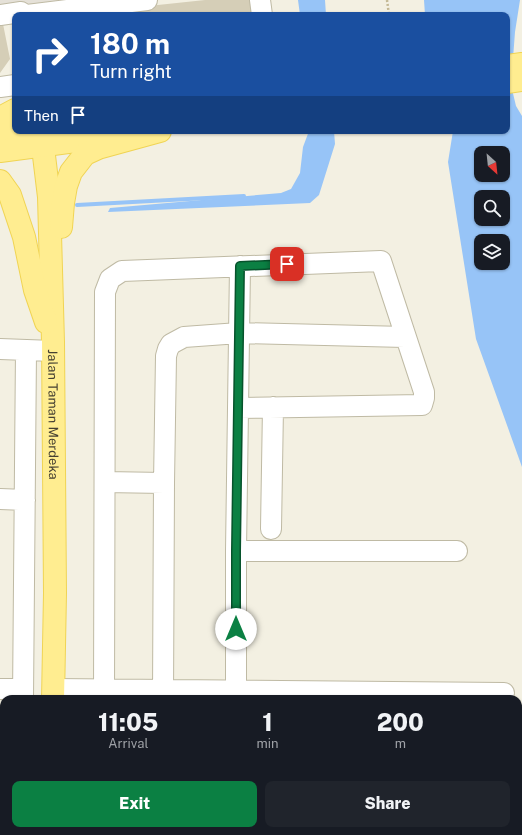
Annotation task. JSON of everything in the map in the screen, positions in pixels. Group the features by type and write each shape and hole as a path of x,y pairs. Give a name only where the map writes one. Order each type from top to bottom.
{"main road":[{"path":"510,66 522,64"},
{"path":"510,82 522,80"},
{"path":"0,118 12,112"},
{"path":"0,135 39,136 83,134"},
{"path":"53,346 63,203 66,186 71,172 85,154 98,148 149,134"},
{"path":"0,151 39,136"},
{"name":"Jalan Taman Merdeka","path":"39,136 49,198 53,346 55,593 53,694"},
{"path":"0,181 10,195 24,237 35,290 53,346"}],"street":[{"path":"22,10 147,0"},
{"path":"260,0 262,12"},
{"path":"0,15 12,12"},
{"path":"0,87 12,85"},
{"path":"104,694 105,292 110,279 122,271 382,261 405,337 424,392 422,405 238,408"},
{"path":"236,695 236,551 240,266"},
{"path":"163,695 166,356 171,344 184,337 239,333 405,337"},
{"path":"0,349 26,350 53,346"},
{"path":"0,689 23,694 26,350"},
{"path":"272,529 273,407"},
{"path":"105,482 164,483"},
{"path":"0,499 25,500"},
{"path":"236,551 457,552"},
{"path":"53,694 236,695 504,693"}],"path":[{"path":"387,0 389,12"}],"shaded area":[{"path":"0,0 109,0 0,12"}],"water":[{"path":"298,0 325,0 326,12 300,12"},
{"path":"424,0 520,0 515,32 511,85 516,106 522,116 522,467 476,339 448,162 453,134 510,134 510,12 425,12"},
{"path":"308,134 334,134 335,144 319,195 310,203 108,212 110,208 281,193 291,189 300,173 303,147"}],"building":[{"path":"205,0 255,0 257,12 92,12"},
{"path":"2,19 10,59 0,73 0,20"}],"waterway":[{"path":"77,205 244,196"}],"route":[{"path":"236,629 240,266 287,264"}]}
